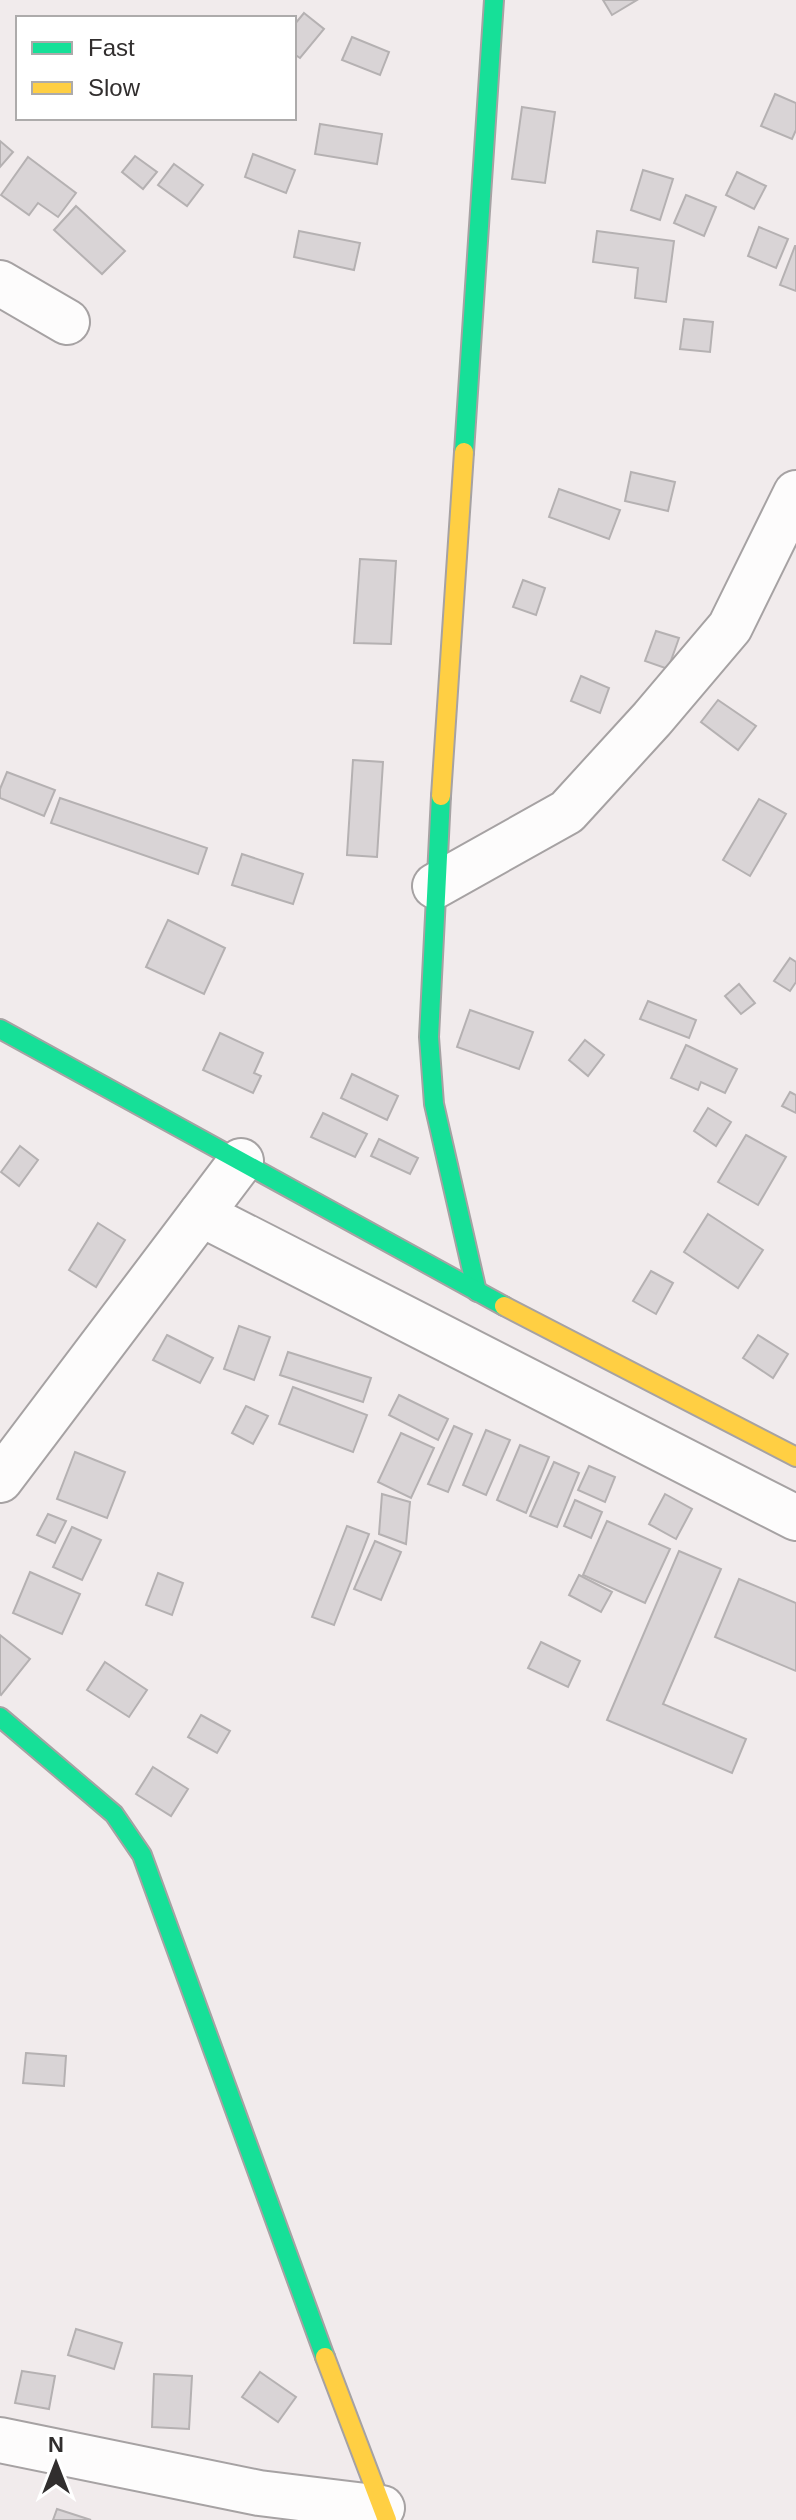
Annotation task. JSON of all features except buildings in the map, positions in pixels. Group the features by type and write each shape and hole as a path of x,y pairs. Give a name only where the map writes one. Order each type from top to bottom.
{"street":[{"path":"477,1292 434,1104 429,1037 435,886 494,0"},
{"path":"0,283 67,322"},
{"path":"435,886 567,812 631,743 730,627 796,493"},
{"path":"0,1029 477,1292 796,1457"},
{"path":"0,1480 241,1161"},
{"path":"201,1214 796,1518"},
{"path":"0,1717 114,1814 142,1855 288,2261 384,2514"},
{"path":"0,2440 259,2493 384,2514"}],"traffic: fast":[{"path":"464,452 494,0"},
{"path":"441,796 429,1037 434,1104 477,1292"},
{"path":"0,1029 504,1306"},
{"path":"0,1717 114,1814 142,1855 325,2357"}],"traffic: slow":[{"path":"441,796 464,452"},
{"path":"504,1306 796,1457"},
{"path":"325,2357 387,2520"}]}
